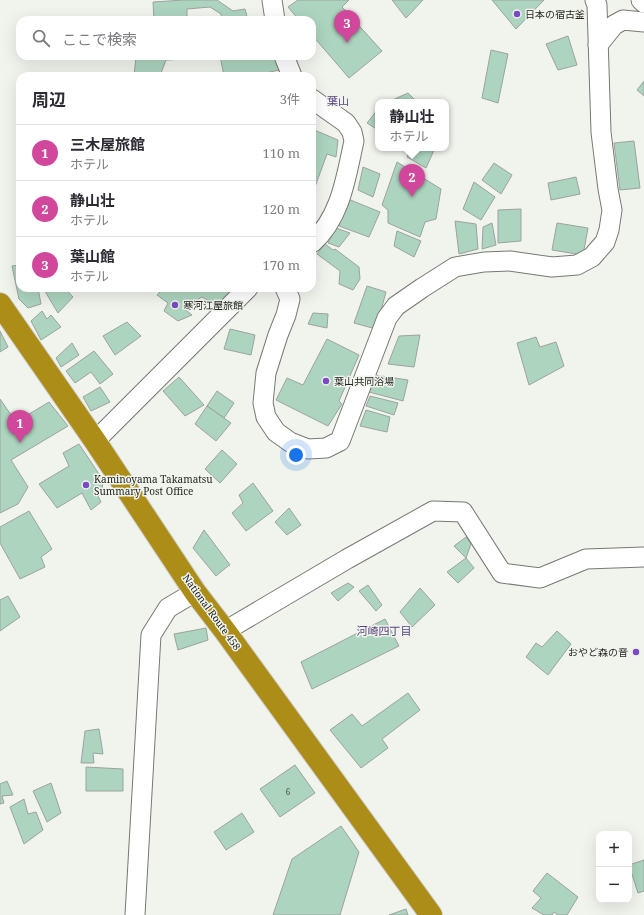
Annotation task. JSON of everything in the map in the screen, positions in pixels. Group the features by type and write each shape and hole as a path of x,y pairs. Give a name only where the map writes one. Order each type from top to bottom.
{"highway":[{"name":"National Route 458","path":"0,304 95,441 196,592 431,915"}],"street":[{"path":"272,0 274,16"},
{"path":"287,292 290,299 286,315 266,373 263,403 266,417 276,432 290,442 308,449 326,448 340,441 387,318 396,306 454,268 484,262 510,261 552,267 577,265 592,257 605,242 610,230 612,210 608,189 602,132 597,5 595,0"},
{"path":"641,0 644,3"},
{"path":"598,45 614,25 623,20 644,22"},
{"path":"286,60 290,72"},
{"path":"316,102 346,123 352,132 354,141 339,203 330,221 316,240"},
{"path":"95,441 244,292"},
{"path":"225,631 347,559 433,511 463,512 502,573 540,578 586,559 644,557"},
{"path":"135,915 151,636 168,608 196,592"}],"building":[{"path":"217,0 233,11 245,9 247,16 221,16 221,14 210,7 187,9 187,16 154,16 153,2"},
{"path":"298,0 349,0 342,7 382,51 349,78 316,40 316,16 296,16 288,7"},
{"path":"392,0 423,0 406,18"},
{"name":"日本の宿古釜","path":"492,0 544,0 516,29"},
{"path":"568,36 577,65 558,70 546,44"},
{"path":"491,50 508,54 498,103 482,98"},
{"path":"136,60 166,60 162,72 134,72"},
{"path":"221,60 276,60 279,70 270,72 223,72"},
{"path":"644,81 644,96 637,90"},
{"path":"408,93 414,99 395,99"},
{"path":"375,113 375,128 367,123"},
{"path":"316,131 338,140 336,157 327,154 316,184"},
{"path":"634,141 640,188 620,190 614,143"},
{"path":"410,151 434,151 426,168 407,157"},
{"path":"397,162 441,189 436,219 425,222 420,237 388,223 388,210 382,205"},
{"path":"494,163 512,175 501,194 482,180"},
{"path":"363,167 380,174 373,197 358,190"},
{"path":"576,177 580,194 551,200 548,183"},
{"path":"474,182 495,197 481,220 463,209"},
{"path":"348,199 380,212 369,237 339,226"},
{"path":"521,209 521,241 498,243 498,210"},
{"path":"455,221 476,224 478,249 459,254"},
{"path":"492,223 496,245 482,249 483,227"},
{"path":"557,223 588,228 583,255 552,250"},
{"path":"336,228 350,233 339,247 328,243"},
{"path":"397,231 421,241 414,257 394,246"},
{"path":"325,244 333,250 335,249 359,267 360,279 353,290 339,284 340,271 317,254"},
{"path":"12,266 16,266 16,285"},
{"path":"367,286 386,292 376,329 354,323"},
{"path":"18,292 39,292 41,304 28,308 19,299"},
{"path":"45,292 69,292 73,297 58,313"},
{"name":"寒河江屋旅館","path":"160,292 236,292 219,307 202,297 192,303 188,300 182,307 192,315 178,321 164,311 168,303 157,295"},
{"path":"42,311 47,319 51,315 61,327 41,340 31,321"},
{"path":"313,313 328,314 327,328 308,324"},
{"path":"127,322 141,336 115,355 103,336"},
{"path":"230,329 255,335 251,355 224,349"},
{"path":"0,331 8,347 0,352"},
{"path":"420,335 414,367 388,364 399,336"},
{"path":"536,337 540,347 556,342 564,366 529,385 517,343"},
{"name":"葉山共同浴場","path":"327,339 359,355 339,401 342,404 328,426 276,400 287,378 303,385"},
{"path":"72,343 79,355 61,367 56,358"},
{"path":"94,351 113,374 100,384 91,372 75,383 66,371"},
{"path":"375,375 408,380 403,401 369,392"},
{"path":"179,377 204,405 185,416 163,391"},
{"path":"100,387 110,402 91,411 83,397"},
{"path":"217,391 234,403 224,418 207,406"},
{"path":"370,396 398,403 394,415 366,406"},
{"path":"0,399 16,422 49,402 68,426 11,460 28,487 18,504 0,513"},
{"path":"207,406 231,423 216,441 195,424"},
{"path":"366,410 390,417 387,432 360,426"},
{"path":"79,444 103,480 102,491 97,494 101,502 91,510 82,493 57,508 39,484 69,466 63,453"},
{"path":"222,450 237,464 220,483 205,469"},
{"path":"253,483 273,511 246,531 232,513 243,503 239,495"},
{"path":"289,508 301,525 287,535 275,522"},
{"path":"29,511 52,549 41,557 45,567 20,579 0,543 0,527"},
{"path":"204,530 230,565 216,576 193,548"},
{"path":"466,537 471,544 466,558 454,546"},
{"path":"466,558 474,568 458,583 447,572"},
{"path":"348,583 354,587 338,601 331,593"},
{"path":"368,585 382,605 376,611 359,591"},
{"path":"420,588 435,605 412,627 400,612"},
{"path":"8,596 20,617 0,631 0,600"},
{"path":"385,619 399,646 312,689 301,662"},
{"path":"206,628 208,640 178,650 174,634"},
{"path":"557,631 571,644 548,675 526,657 536,643 542,647"},
{"path":"408,693 420,710 382,739 388,748 361,768 330,730 352,714 362,726"},
{"path":"99,729 103,754 93,753 94,763 81,763 85,731"},
{"path":"295,765 315,793 280,817 260,789"},
{"path":"86,767 123,769 123,791 86,791"},
{"path":"7,781 13,795 2,796 4,803 0,804 0,784"},
{"path":"51,783 61,813 47,822 33,791"},
{"path":"24,799 28,814 36,812 43,830 24,844 10,807"},
{"path":"242,813 254,832 226,850 214,832"},
{"path":"341,826 359,852 340,915 273,915 292,859"},
{"path":"644,860 644,891 638,893 632,874 632,864"},
{"path":"547,873 578,897 567,915 558,915 554,912 552,915 544,915 532,908 541,898 533,891"},
{"path":"406,909 408,915 389,915"}],"place":[{"name":"日本の宿古釜","path":"517,14"},
{"name":"葉山館","path":"347,43"},
{"name":"静山壮","path":"412,197"},
{"name":"寒河江屋旅館","path":"175,305"},
{"name":"葉山共同浴場","path":"326,381"},
{"name":"三木屋旅館","path":"20,443"},
{"name":"Kaminoyama Takamatsu Summary Post Office","path":"86,485"},
{"name":"おやど森の音","path":"636,652"}],"district":[{"name":"葉山","path":"338,100"},
{"name":"河崎四丁目","path":"384,630"}]}
